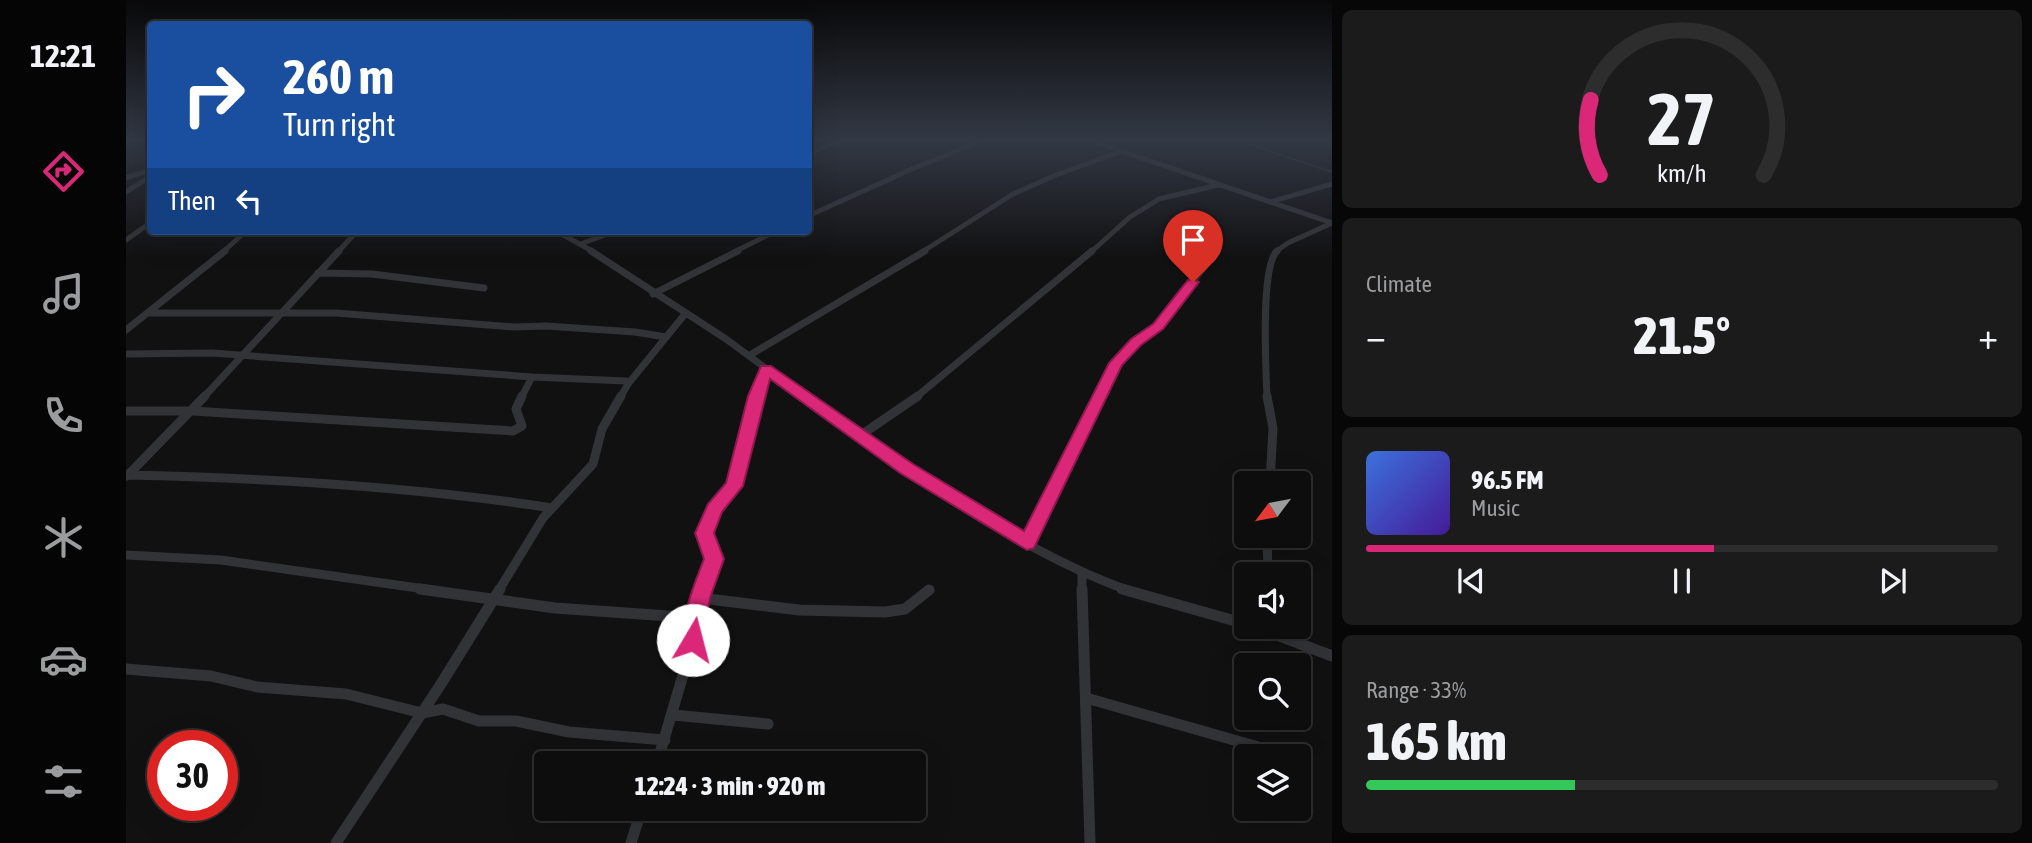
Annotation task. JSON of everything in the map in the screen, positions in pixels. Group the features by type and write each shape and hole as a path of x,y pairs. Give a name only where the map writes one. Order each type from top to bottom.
{"street":[{"path":"126,192 145,180"},
{"path":"812,214 887,180"},
{"path":"750,355 954,233 982,210 1040,180"},
{"path":"1205,180 1332,223"},
{"path":"1270,202 1332,184"},
{"path":"861,435 923,393 1086,258 1100,242 1150,204 1218,185"},
{"path":"1271,471 1273,428 1267,400 1265,325 1269,272 1274,253 1288,243 1332,223"},
{"path":"126,240 147,225"},
{"path":"126,330 211,264 242,235"},
{"path":"127,476 159,441 193,411 354,235"},
{"path":"565,235 583,243 653,294 750,355 766,370 906,468 1027,543 1082,574 1148,598 1234,621"},
{"path":"583,243 606,235"},
{"path":"653,294 768,235"},
{"path":"1027,543 1116,363 1136,342 1158,326 1205,267"},
{"path":"318,273 372,274 484,288"},
{"path":"148,313 283,311 514,327 546,326 635,332 666,337"},
{"path":"336,843 552,508 593,464 602,429 628,384 685,314"},
{"path":"126,354 244,356 532,377 583,378 628,384"},
{"path":"661,751 693,640 700,598 714,559 704,533 715,509 734,486 756,396 766,370"},
{"path":"126,411 193,411 513,431 522,426 516,409 532,377"},
{"path":"127,476 370,487 506,500 552,508"},
{"path":"126,555 221,560 555,608 696,618"},
{"path":"1082,574 1090,843"},
{"path":"700,598 799,610 885,612 905,609 929,590"},
{"path":"1293,639 1332,656"},
{"path":"126,669 211,676 257,687 346,694 422,713 443,709 479,721 516,721 569,732 665,740"},
{"path":"1086,698 1248,744"},
{"path":"673,715 768,724"},
{"path":"631,843 638,821"}],"route":[{"path":"693,640 700,598 714,559 704,533 715,509 734,486 756,396 766,370 906,468 1027,543 1116,363 1129,348 1158,326 1193,282"}]}
